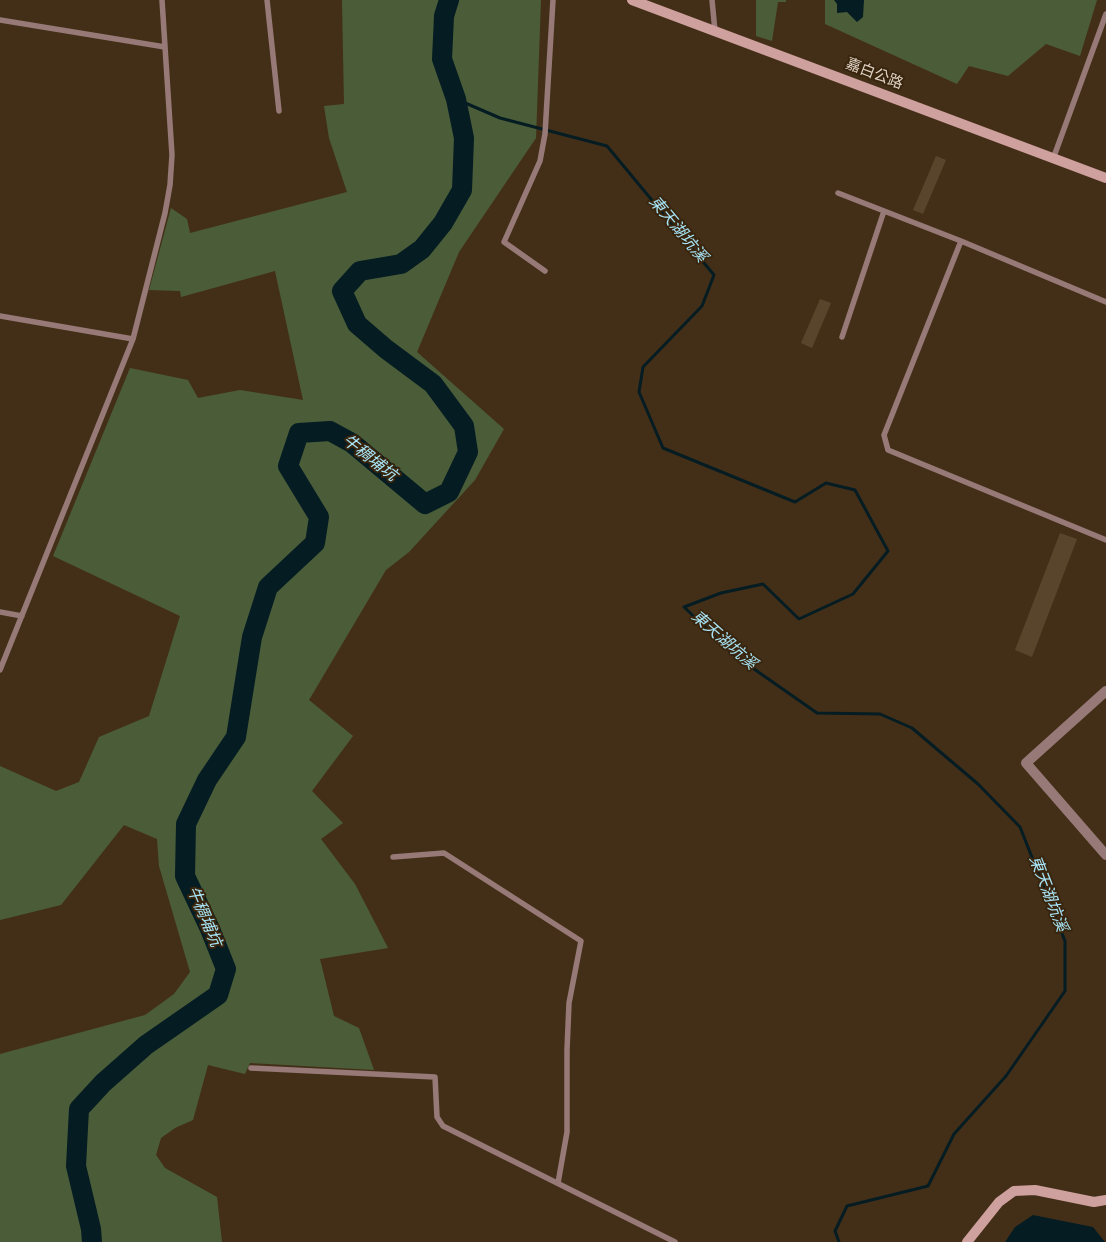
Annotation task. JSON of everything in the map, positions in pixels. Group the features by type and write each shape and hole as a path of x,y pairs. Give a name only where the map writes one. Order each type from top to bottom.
{"main road":[{"name":"嘉白公路","path":"632,0 1106,178"},
{"path":"967,1242 999,1202 1014,1191 1035,1190 1094,1202 1106,1200"}],"street":[{"path":"1106,691 1026,763 1106,855"}],"lane":[{"path":"0,670 133,339 166,214 172,155 162,0"},
{"path":"267,0 279,111"},
{"path":"545,271 504,242 540,161 547,112 553,0"},
{"path":"712,0 714,30"},
{"path":"1053,159 1106,14"},
{"path":"0,20 165,47"},
{"path":"838,193 961,240 1106,302"},
{"path":"842,337 884,211"},
{"path":"961,240 884,435 888,450 1106,540"},
{"path":"0,316 133,339"},
{"path":"0,612 22,616"},
{"path":"392,857 444,853 580,941 569,1003 567,1132 558,1184"},
{"path":"251,1068 434,1077 437,1116 443,1126 674,1242"}],"green space":[{"path":"342,0 541,0 536,138 459,252 417,352 504,429 475,480 409,552 386,570 309,700 353,736 312,791 343,823 321,839 355,884 388,948 320,959 334,1016 359,1028 374,1070 250,1063 245,1074 208,1065 193,1120 175,1128 161,1138 156,1155 165,1168 217,1197 222,1242 0,1242 0,1054 145,1015 174,994 190,972 159,866 157,839 124,825 61,905 0,920 0,766 56,791 79,782 99,737 149,716 180,616 53,556 130,368 188,380 198,398 240,390 303,400 275,271 181,297 180,291 149,290 171,208 187,219 190,233 347,192 329,138 324,106 344,104"},
{"path":"756,0 786,0 786,2 778,2 772,41 756,36"},
{"path":"825,0 1097,0 1080,56 1046,44 1008,76 969,66 957,84 825,24"}],"water":[{"path":"834,0 864,0 863,17 857,22 847,12 837,13 837,4"},
{"path":"1033,1215 1093,1227 1105,1242 1005,1242 1015,1227"}],"building":[{"path":"936,156 946,160 923,214 913,210"},
{"path":"820,299 831,303 812,348 801,343"},
{"path":"1060,533 1077,539 1032,657 1015,650"}],"waterway":[{"name":"牛稠埔坑","path":"92,1242 91,1229 76,1166 79,1109 103,1083 146,1045 218,995 226,969 185,876 186,824 207,780 236,737 252,637 268,587 315,543 319,517 288,466 299,433 330,431 352,443 425,504 449,492 468,452 464,426 433,384 386,349 357,324 342,291 360,271 401,264 422,249 443,223 462,190 464,138 456,99 442,59 444,16 449,0"},
{"name":"東天湖坑溪","path":"456,99 500,118 607,146 714,275 702,306 643,367 639,392 663,448 795,502 826,483 855,490 888,551 853,594 799,619 763,584 721,593 684,607 734,655 817,713 880,714 912,728 978,784 1020,827 1065,941 1065,991 1006,1076 954,1134 928,1186 847,1206 835,1231 839,1242"}]}
